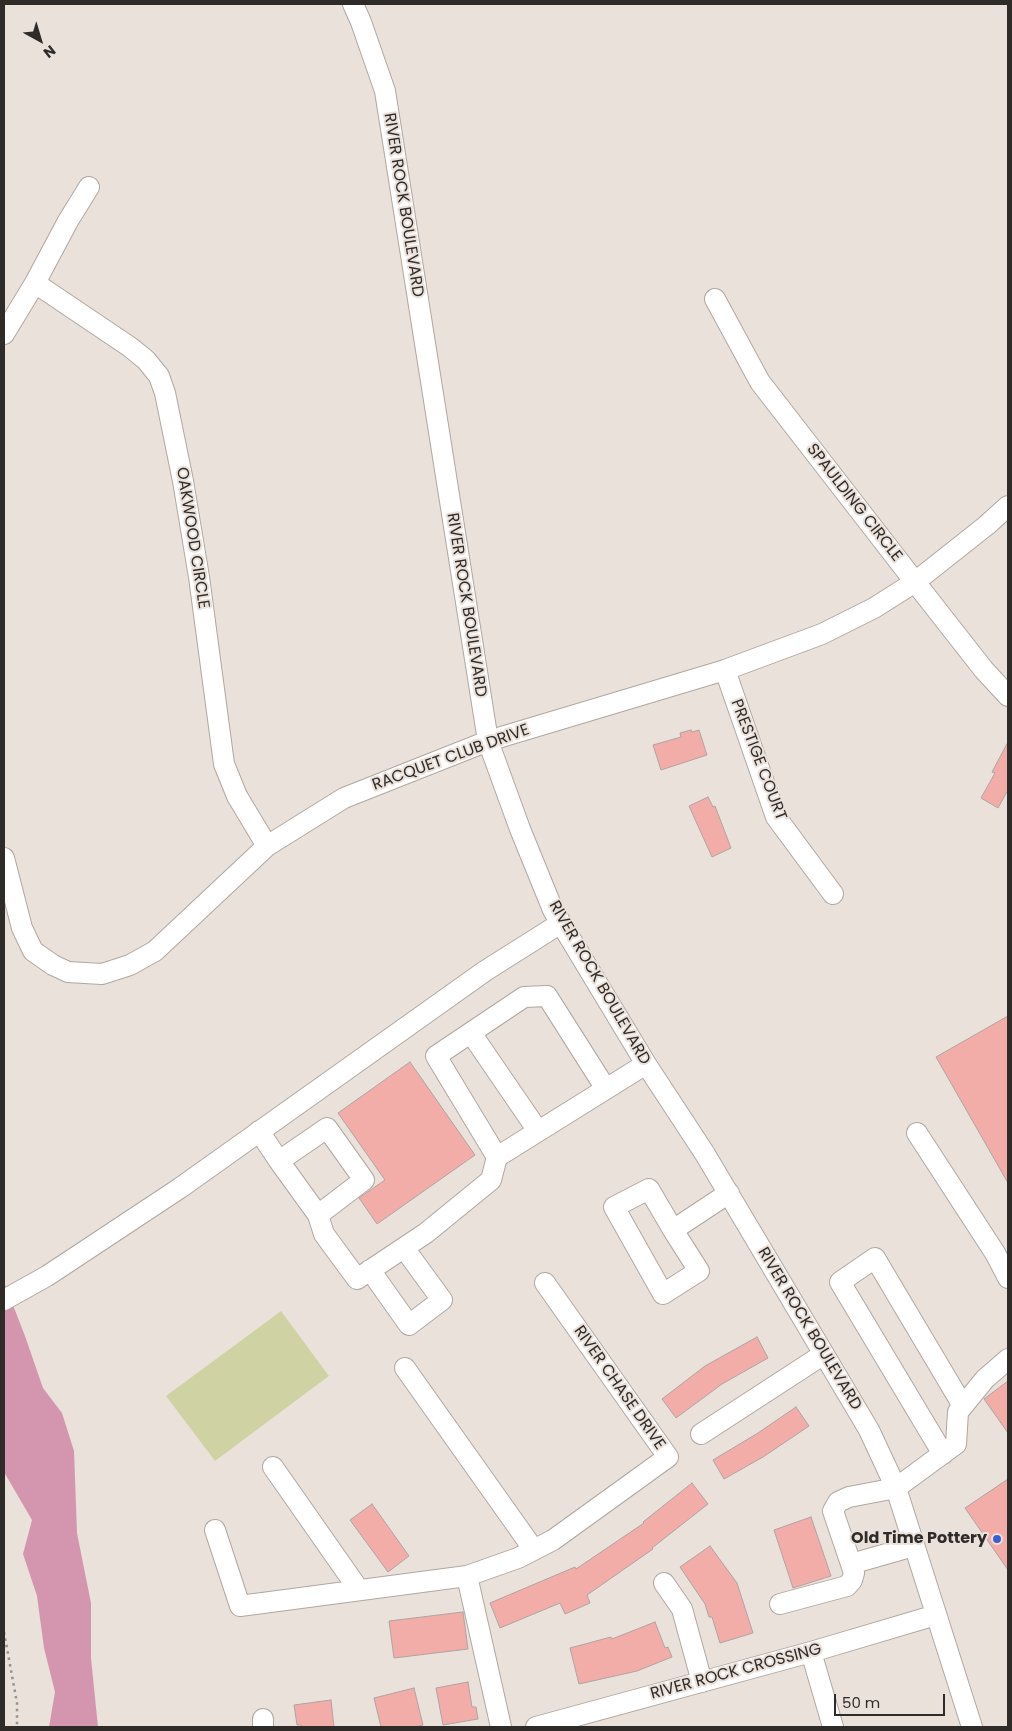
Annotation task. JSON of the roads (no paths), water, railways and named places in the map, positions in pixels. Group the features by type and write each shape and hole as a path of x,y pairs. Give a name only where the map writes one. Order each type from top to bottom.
{"street":[{"name":"RIVER ROCK BOULEVARD","path":"353,4 362,22 384,91 488,741 520,829 553,910 646,1064 705,1154 869,1430 896,1488 972,1727"},
{"path":"4,334 35,283 68,221 89,188"},
{"name":"OAKWOOD CIRCLE","path":"35,283 130,347 146,360 158,376 165,393 185,490 200,577 224,764 237,796 267,846"},
{"name":"SPAULDING CIRCLE","path":"715,299 760,382 984,670 1008,696"},
{"name":"RACQUET CLUB DRIVE","path":"4,858 22,928 33,951 53,965 68,972 102,974 130,965 155,951 267,846 344,798 488,741 725,670 822,634 874,608 915,582 1008,506"},
{"name":"PRESTIGE COURT","path":"725,670 776,817 833,894"},
{"path":"4,1300 47,1276 180,1188 485,971 561,922"},
{"path":"498,1156 436,1056 524,997 547,996 606,1089"},
{"path":"471,1033 538,1131"},
{"path":"259,1131 318,1215 324,1234 357,1279 426,1233 491,1180 498,1156 646,1064"},
{"path":"279,1162 327,1128 333,1135 364,1180 318,1215"},
{"path":"917,1133 995,1253 1008,1278"},
{"path":"649,1190 673,1230 699,1271 663,1294 614,1207 649,1190"},
{"path":"673,1230 729,1194"},
{"path":"370,1270 409,1325 442,1300 404,1248"},
{"path":"943,1454 840,1282 875,1258 963,1406"},
{"name":"RIVER CHASE DRIVE","path":"215,1530 240,1606 468,1576 518,1558 553,1540 668,1457 545,1282"},
{"path":"702,1434 824,1354"},
{"path":"780,1604 847,1586 852,1580 854,1573 833,1511 838,1502 849,1497 896,1488 956,1444 958,1412 985,1379 1008,1360"},
{"path":"405,1368 534,1550"},
{"path":"273,1467 359,1590"},
{"path":"851,1564 914,1546"},
{"path":"468,1576 501,1727"},
{"path":"664,1584 682,1609 702,1682"},
{"name":"RIVER ROCK CROSSING","path":"536,1727 811,1652 936,1615"},
{"path":"811,1652 833,1727"}],"place":[{"name":"Old Time Pottery","path":"997,1539"}]}
